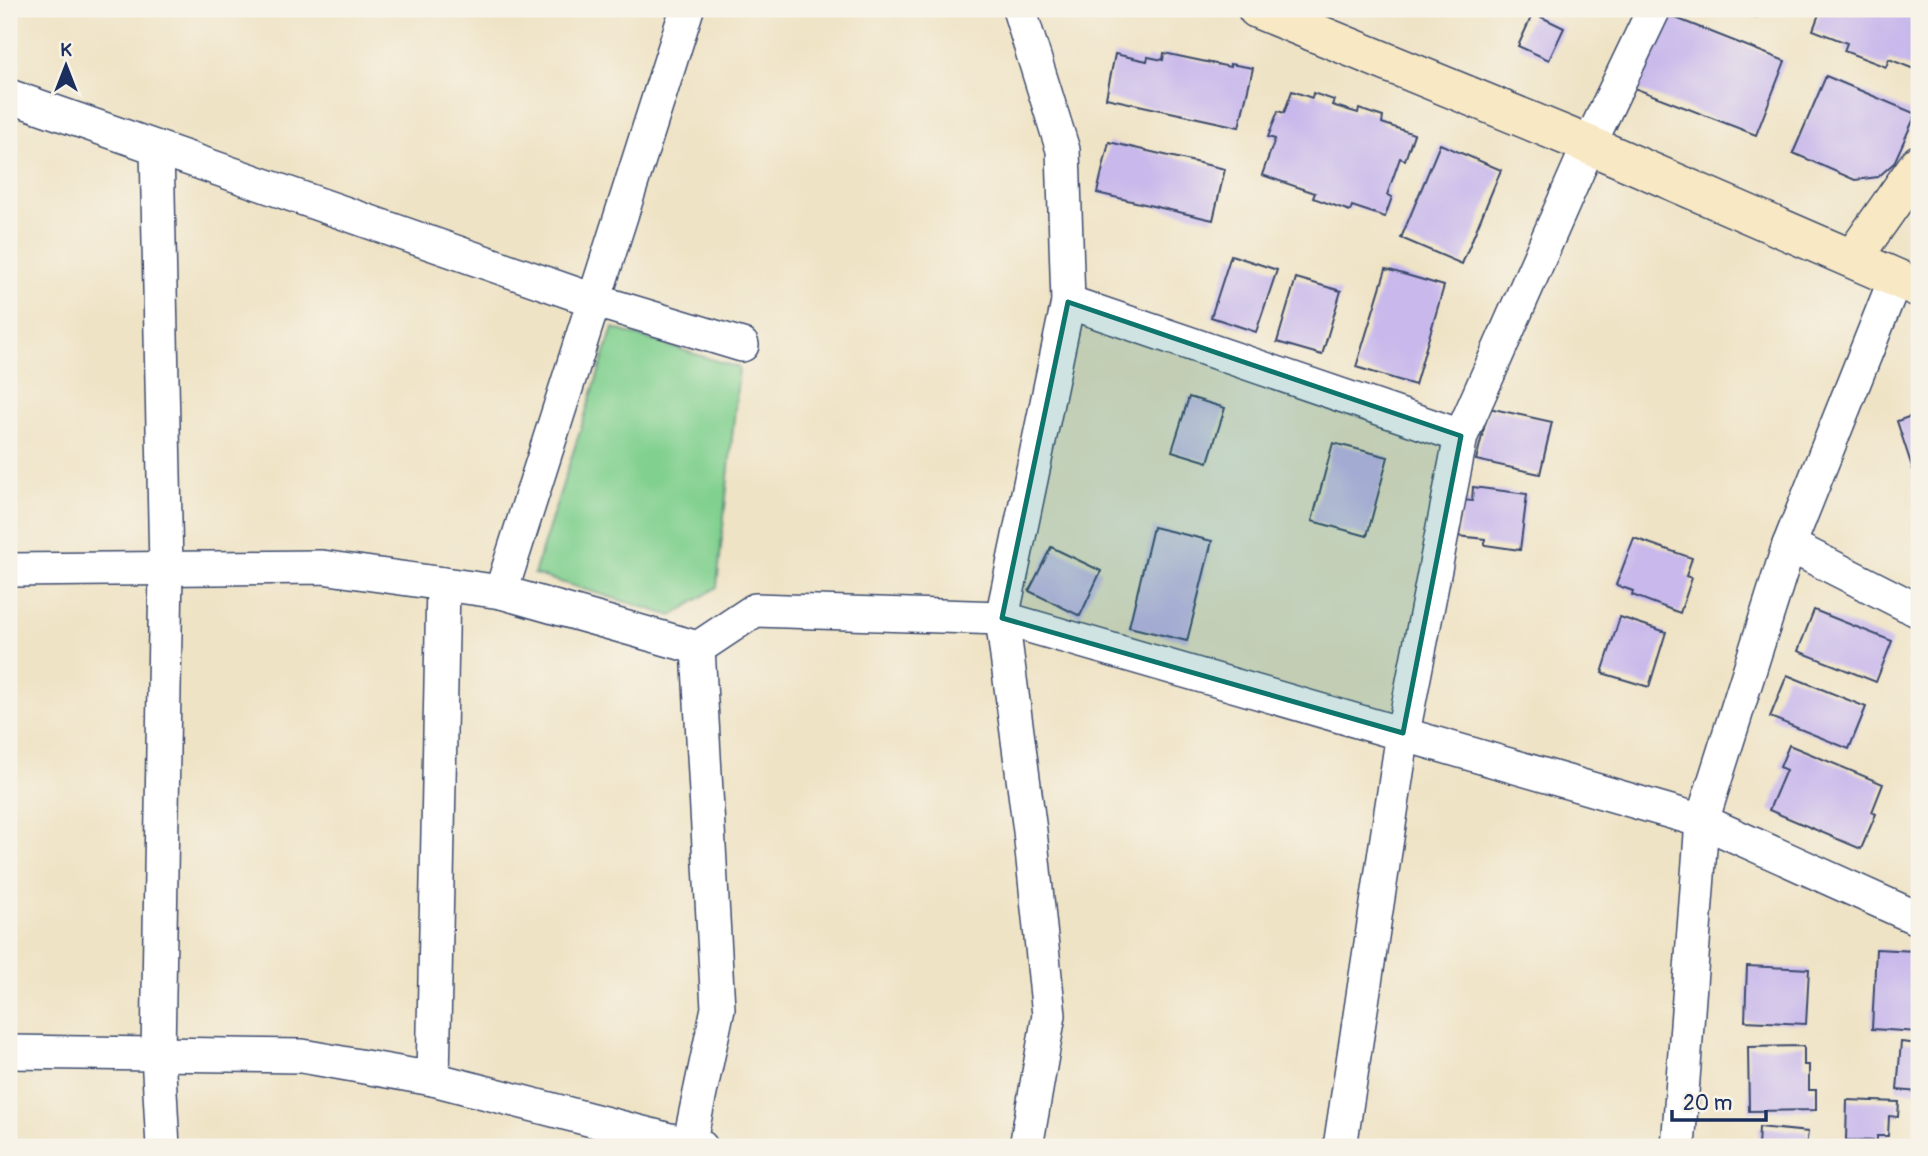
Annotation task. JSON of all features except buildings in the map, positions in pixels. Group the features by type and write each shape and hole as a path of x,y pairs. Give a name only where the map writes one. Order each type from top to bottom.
{"street":[{"path":"501,592 687,9"},
{"path":"1019,9 1063,150 1068,302 1002,618 1030,831 1049,1015 1027,1147"},
{"path":"1257,9 1589,145 1908,283 1789,545 1702,821 1678,1147"},
{"path":"1340,1147 1403,733 1461,436 1589,145 1654,9"},
{"path":"9,96 596,301 742,345"},
{"path":"157,148 166,568 158,1054 163,1147"},
{"path":"1853,258 1919,164"},
{"path":"1068,302 1461,436"},
{"path":"1789,545 1919,611"},
{"path":"9,570 322,567 501,592 698,648 755,610 1002,618 1702,821 1919,919"},
{"path":"433,1079 443,584"},
{"path":"9,1052 302,1056 433,1079 693,1147 718,1008 698,648"}],"highlighted area":[{"path":"1068,302 1461,436 1403,733 1002,618"}],"green space":[{"path":"613,328 739,368 717,587 672,616 534,574"}]}
